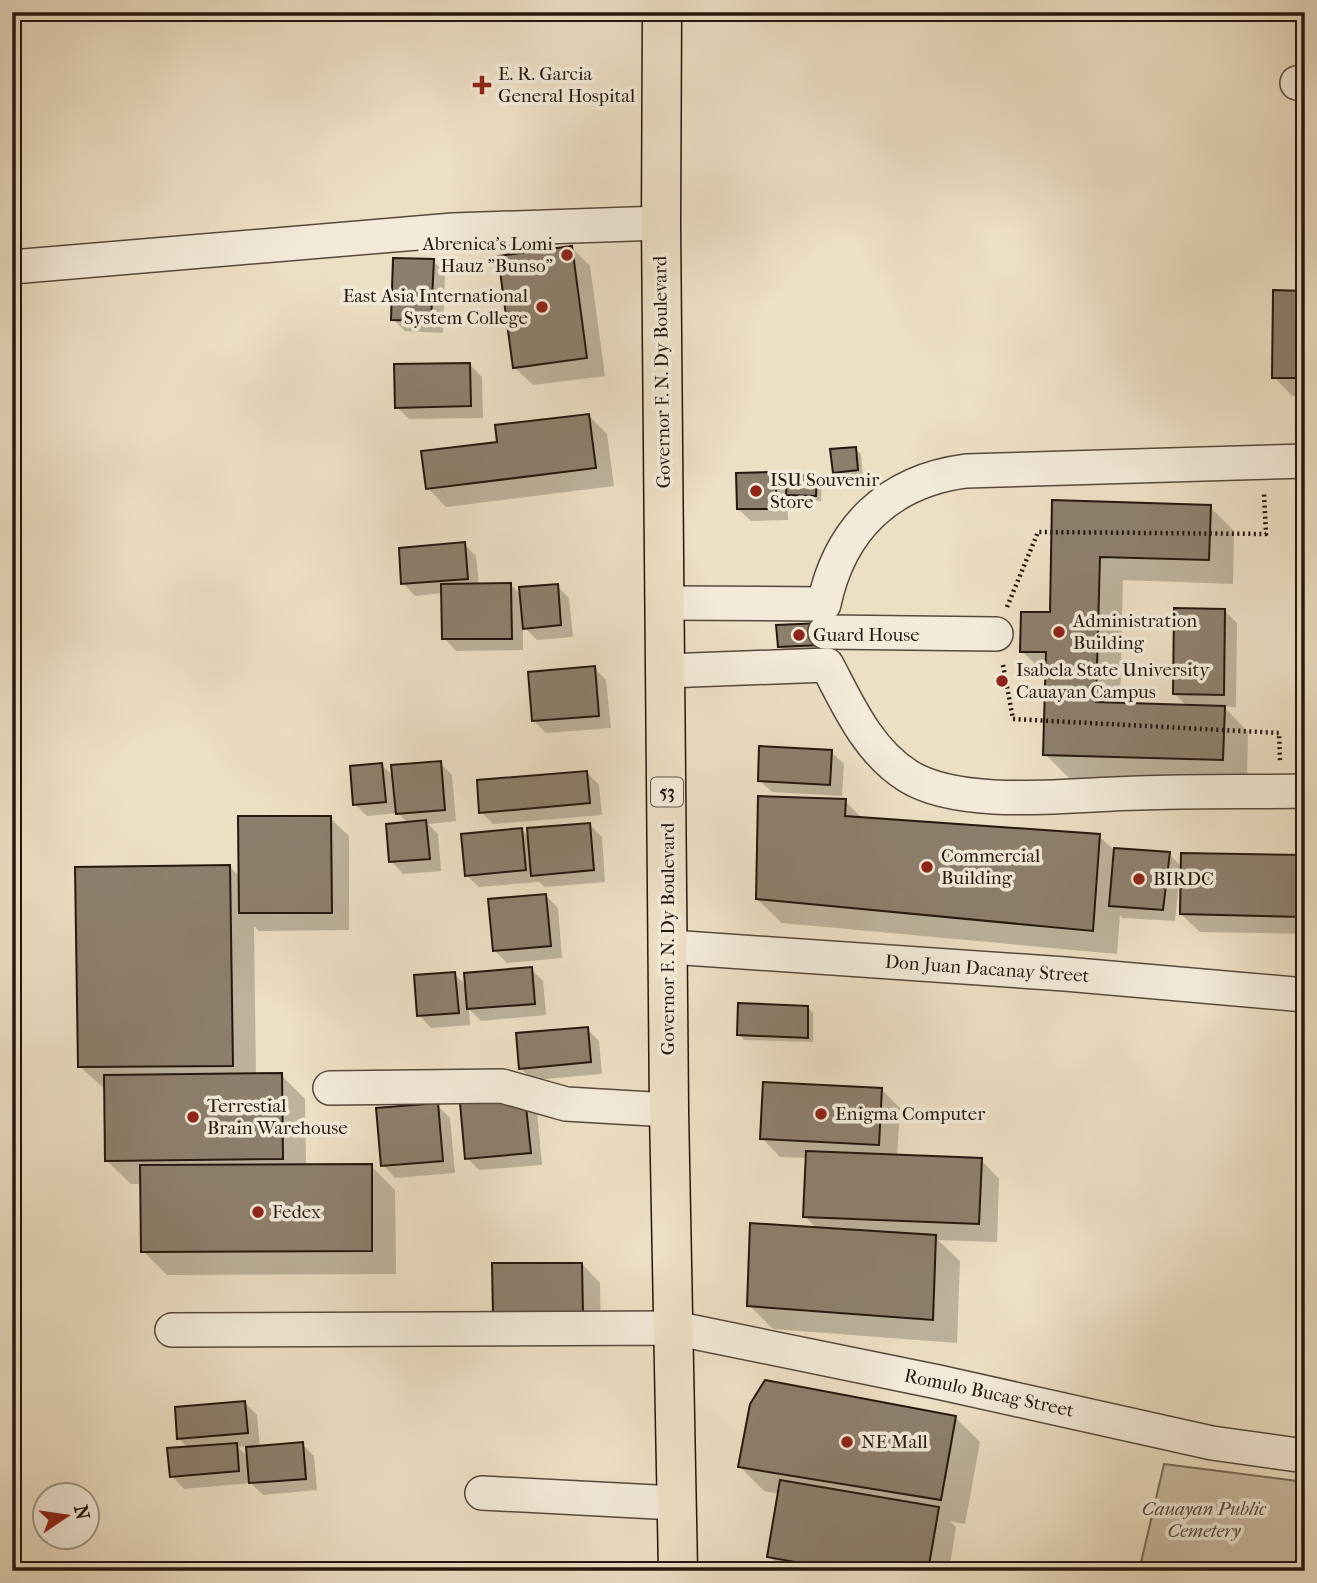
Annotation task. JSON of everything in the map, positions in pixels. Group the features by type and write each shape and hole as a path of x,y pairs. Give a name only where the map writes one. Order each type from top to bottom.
{"highway":[{"name":"Governor F. N. Dy Boulevard","path":"662,12 661,223 670,947 669,1110 678,1571"}],"street":[{"path":"12,267 453,230 661,223"},
{"path":"1294,791 1029,797 965,794 933,789 890,763 871,741 827,665 825,618 844,550 861,524 906,486 934,475 966,471 1305,461"},
{"path":"665,603 996,634"},
{"path":"665,671 827,665"},
{"name":"Don Juan Dacanay Street","path":"670,947 1052,973 1305,996"},
{"path":"330,1088 502,1086 566,1104 669,1110"},
{"name":"Romulo Bucag Street","path":"172,1330 674,1328 938,1381 1212,1443 1305,1456"},
{"path":"482,1493 675,1503"}],"path":[{"path":"1262,462 1266,534 1038,532 996,634 1013,719 1279,733 1294,791"}],"green space":[{"name":"Cauayan Public Cemetery","path":"1164,1464 1305,1482 1305,1571 1139,1571"}],"building":[{"name":"East Asia International System College","path":"572,246 587,358 513,368 498,256"},
{"path":"393,258 434,259 431,321 391,320"},
{"path":"1273,290 1305,291 1305,378 1272,378"},
{"path":"470,363 471,406 395,408 394,364"},
{"path":"589,414 596,468 426,489 421,451 497,442 495,425"},
{"path":"856,447 858,470 833,473 830,449"},
{"name":"ISU Souvenir Store","path":"775,472 777,509 737,509 736,473"},
{"path":"787,475 817,476 816,496 786,495"},
{"name":"Administration Building","path":"1052,500 1211,505 1209,560 1100,557 1096,702 1225,706 1223,760 1043,755 1046,652 1020,652 1021,612 1050,612"},
{"path":"465,542 468,579 401,584 399,548"},
{"path":"511,583 512,639 442,639 441,584"},
{"path":"558,584 561,625 523,629 519,587"},
{"path":"1174,608 1225,609 1224,695 1173,694"},
{"name":"Guard House","path":"821,623 821,645 778,647 776,625"},
{"path":"595,666 599,716 532,721 528,672"},
{"path":"759,746 832,750 830,785 758,781"},
{"path":"441,761 445,810 396,814 391,765"},
{"path":"382,763 386,802 353,805 350,766"},
{"path":"587,771 590,803 479,813 477,780"},
{"name":"Commercial Building","path":"758,796 846,799 845,816 1100,834 1093,931 756,899"},
{"path":"238,816 331,816 332,913 239,913"},
{"path":"426,820 430,859 389,862 386,824"},
{"path":"590,823 594,870 531,876 527,828"},
{"path":"522,828 526,870 465,876 461,834"},
{"name":"BIRDC","path":"1114,848 1170,852 1163,910 1109,906"},
{"path":"1181,853 1305,855 1305,917 1180,914"},
{"path":"230,865 233,1066 78,1067 75,867"},
{"path":"546,894 551,946 493,951 488,899"},
{"path":"532,967 535,1004 467,1009 464,973"},
{"path":"455,972 459,1013 417,1016 414,975"},
{"path":"738,1003 808,1006 808,1038 737,1035"},
{"path":"588,1027 591,1062 519,1069 516,1033"},
{"name":"Terrestial Brain Warehouse","path":"282,1073 283,1159 105,1161 104,1075"},
{"name":"Enigma Computer","path":"763,1082 882,1088 879,1145 760,1139"},
{"path":"525,1097 531,1153 465,1159 460,1103"},
{"path":"438,1103 443,1161 381,1166 376,1108"},
{"path":"806,1151 982,1158 979,1224 803,1217"},
{"path":"372,1164 372,1251 141,1252 140,1165"},
{"path":"750,1223 936,1235 933,1320 747,1306"},
{"path":"492,1263 582,1263 583,1315 493,1316"},
{"name":"NE Mall","path":"765,1380 956,1416 941,1500 738,1467 750,1404"},
{"path":"245,1401 248,1433 177,1439 175,1407"},
{"path":"303,1442 306,1479 249,1483 246,1447"},
{"path":"237,1443 239,1471 170,1477 167,1448"},
{"path":"780,1480 939,1507 928,1571 846,1571 767,1557"}],"place":[{"name":"E. R. Garcia General Hospital","path":"482,85"},
{"name":"Abrenica's Lomi Hauz \"Bunso\"","path":"567,255"},
{"name":"East Asia International System College","path":"542,307"},
{"name":"ISU Souvenir Store","path":"756,491"},
{"name":"Administration Building","path":"1059,632"},
{"name":"Guard House","path":"799,635"},
{"name":"Isabela State University Cauayan Campus","path":"1002,681"},
{"name":"Commercial Building","path":"927,867"},
{"name":"BIRDC","path":"1139,879"},
{"name":"Enigma Computer","path":"821,1114"},
{"name":"Terrestial Brain Warehouse","path":"193,1117"},
{"name":"Fedex","path":"258,1212"},
{"name":"NE Mall","path":"847,1442"}]}
